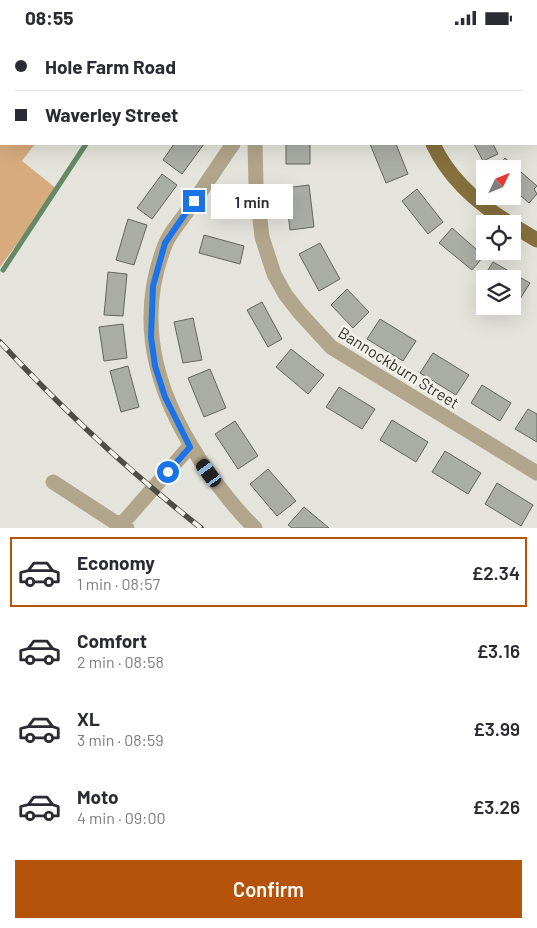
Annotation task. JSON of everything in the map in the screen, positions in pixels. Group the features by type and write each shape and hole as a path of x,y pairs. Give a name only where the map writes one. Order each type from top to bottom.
{"main road":[{"path":"433,145 442,163 465,190 500,215"},
{"path":"521,230 537,240"}],"street":[{"path":"232,145 165,243 153,286 151,337 155,366 165,397 190,447 238,512 255,528"},
{"name":"Bannockburn Street","path":"255,145 256,184 262,237 274,274 285,294 299,312 331,347 537,473"},
{"path":"53,482 113,521 125,526 190,447"}],"shaded area":[{"path":"0,145 34,145 22,161 57,189 0,267"}],"building":[{"path":"173,145 203,145 182,174 163,160"},
{"path":"286,145 310,145 310,164 286,164"},
{"path":"370,145 396,145 408,174 386,183"},
{"path":"475,145 494,145 498,154 482,160"},
{"path":"521,172 537,186 534,189 537,194 529,203 521,196"},
{"path":"162,174 177,185 152,219 137,208"},
{"path":"309,185 314,227 290,230 285,188"},
{"path":"417,189 443,222 428,234 402,201"},
{"path":"128,219 147,225 134,265 116,260"},
{"path":"452,228 476,249 476,260 481,260 472,270 439,243"},
{"path":"204,235 244,246 240,264 199,253"},
{"path":"320,243 340,279 319,291 299,254"},
{"path":"493,262 507,270 488,270"},
{"path":"108,272 127,274 123,316 104,315"},
{"path":"521,278 530,283 521,297"},
{"path":"347,289 369,312 353,328 331,305"},
{"path":"262,302 282,339 268,347 247,310"},
{"path":"193,318 202,360 183,363 174,322"},
{"path":"380,319 416,341 403,361 367,339"},
{"path":"123,324 127,358 104,361 99,327"},
{"path":"291,349 324,375 308,394 276,367"},
{"path":"433,353 469,375 456,395 420,373"},
{"path":"128,366 139,407 121,412 110,371"},
{"path":"210,369 226,408 204,417 188,378"},
{"path":"482,385 511,403 500,421 471,403"},
{"path":"339,387 375,409 362,429 326,407"},
{"path":"528,409 537,414 537,442 515,429"},
{"path":"392,420 428,442 416,462 380,440"},
{"path":"235,421 258,456 238,469 215,434"},
{"path":"445,451 481,473 468,494 432,472"},
{"path":"268,469 296,501 277,516 250,484"},
{"path":"497,483 533,505 521,526 485,504"},
{"path":"304,507 329,528 292,528 288,525"}],"waterway":[{"path":"3,270 85,145"}],"railway":[{"path":"0,342 97,439 148,485 201,528"}],"route":[{"path":"168,472 190,447 165,397 155,366 151,337 153,286 165,243 194,201"}]}
